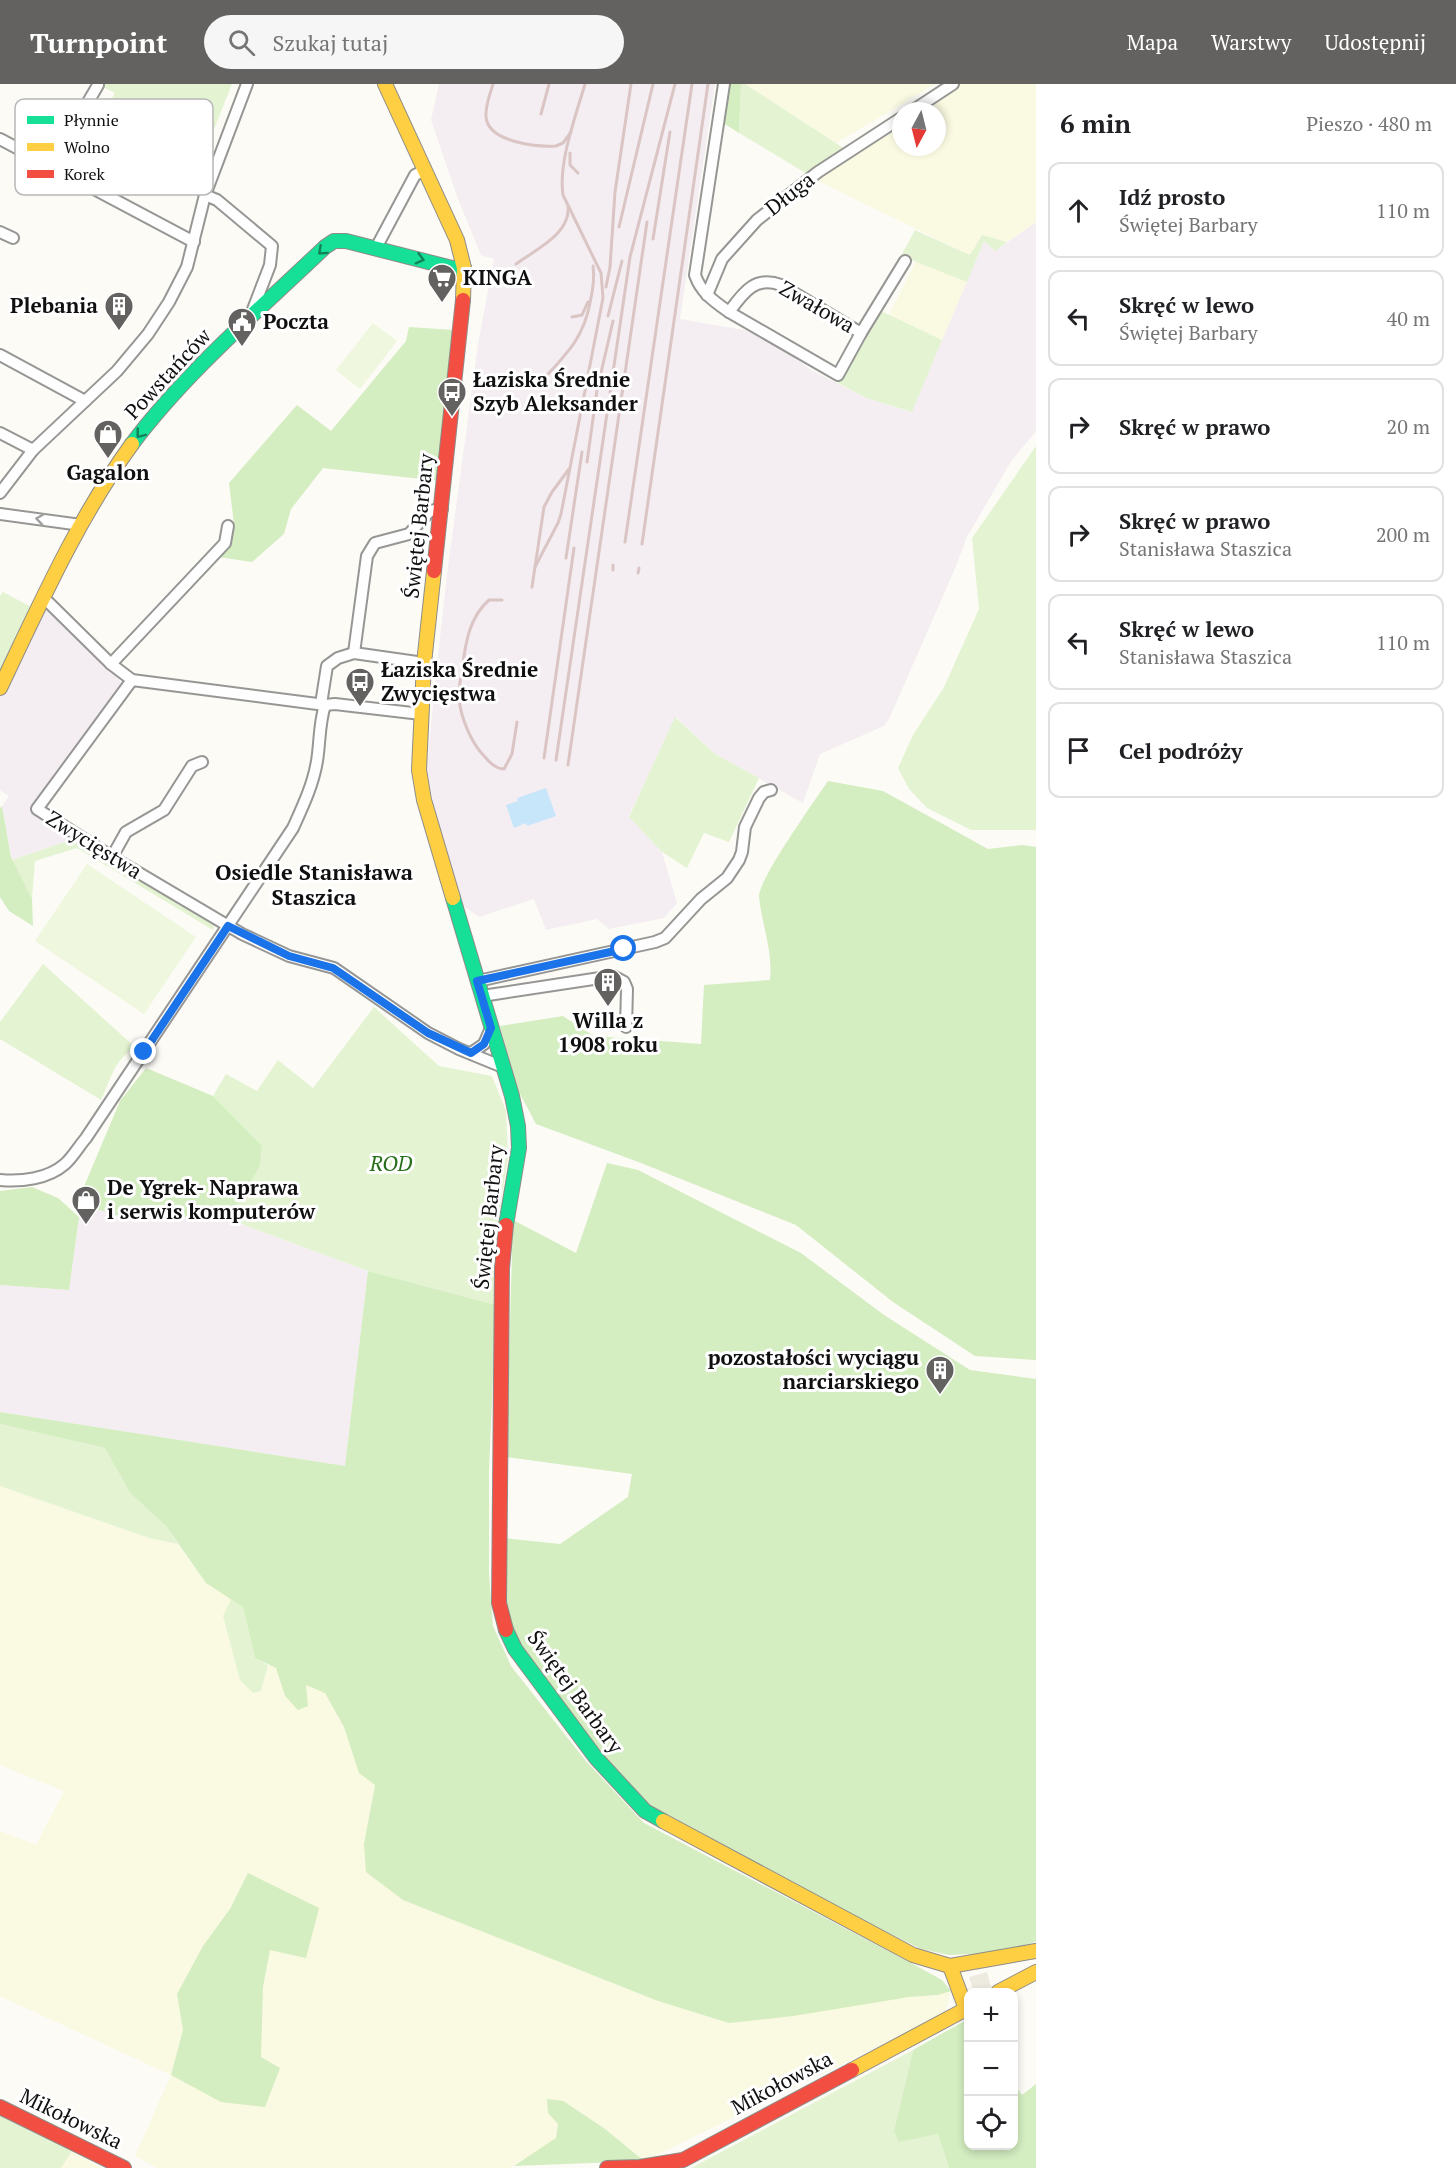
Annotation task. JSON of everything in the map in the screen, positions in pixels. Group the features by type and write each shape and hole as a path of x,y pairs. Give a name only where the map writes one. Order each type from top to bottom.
{"street":[{"path":"213,174 247,84"},
{"name":"Świętej Barbary","path":"385,84 420,172 457,240 464,268 465,289 424,663 419,770 424,800 519,1126 519,1148 508,1208 502,1268 499,1603 504,1625 515,1649 596,1758 645,1811 913,1955 950,1966 1036,1951"},
{"path":"724,84 696,275 699,286 729,312 838,375 861,333"},
{"path":"926,102 953,84"},
{"path":"90,99 98,85"},
{"name":"Długa","path":"707,295 722,259 757,220 818,172 892,124"},
{"path":"0,139 15,147"},
{"path":"376,248 420,172"},
{"path":"104,195 194,243"},
{"path":"0,493 33,450 117,371 153,326 169,302 187,267 205,195 217,200 272,246 270,265 250,318"},
{"path":"0,231 13,238"},
{"name":"Powstańców","path":"0,688 81,525 110,474 143,429 211,354 326,247 334,241 346,241 452,268 464,268"},
{"name":"Zwałowa","path":"729,312 748,289 756,284 772,282 781,285 861,333 905,261"},
{"path":"0,355 85,401"},
{"path":"0,434 33,450"},
{"path":"354,653 367,556 375,543 409,534 430,511 442,509"},
{"path":"0,514 81,525"},
{"path":"111,664 225,543 228,526"},
{"path":"44,598 111,664 132,680 323,705 335,704 421,714"},
{"path":"0,1180 34,1179 53,1172 65,1164 86,1138 293,828 308,795 316,763 327,666 338,658 354,653 424,663"},
{"name":"Zwycięstwa","path":"132,680 37,809 111,857 228,926 289,956 333,968 428,1033 502,1067"},
{"path":"111,857 126,832 164,810 192,765 202,762"},
{"path":"477,981 645,945 665,938 701,899 727,878 739,860 745,827 759,798 764,792 771,790"},
{"path":"482,996 613,976 624,982 627,989 627,1027"},
{"path":"471,1053 484,1044 491,1028"},
{"path":"950,1966 964,2001"},
{"path":"1006,1988 1036,1972"},
{"name":"Mikołowska","path":"607,2168 640,2167 683,2160 964,2011"},
{"name":"Mikołowska","path":"0,2107 124,2168"}],"shaded area":[{"path":"439,84 715,84 680,319 761,333 811,370 866,398 911,412 984,241 995,251 1036,222 1036,431 1010,463 967,537 889,719 884,726 820,754 803,803 715,754 676,717 629,816 662,852 677,903 664,918 609,929 597,919 546,930 534,899 479,917 462,905 435,811 427,769 434,693 447,574 478,344 494,259 481,255 458,199 431,120"},
{"path":"46,607 109,667 122,684 122,688 31,808 76,838 12,860 2,806 9,796 0,790 0,690"},
{"path":"91,1207 115,1215 228,1219 368,1271 345,1466 0,1412 0,1285 69,1290 79,1217"},
{"path":"987,1972 991,1987 973,1988 969,1977"}],"green space":[{"path":"105,84 232,84 213,132 213,99 111,99 115,93 103,87"},
{"path":"726,84 741,84 739,133 720,121"},
{"path":"741,84 745,84 845,149 807,174 739,133"},
{"path":"745,84 935,84 905,102 892,102 892,110 836,143"},
{"path":"960,84 1036,84 1036,222 1007,242 982,235 970,255 814,179 892,128 892,156 946,156 946,102 932,102"},
{"path":"915,230 970,255 982,235 1007,242 995,251 984,241 967,282 901,256"},
{"path":"916,261 967,282 942,340 889,315"},
{"path":"879,310 942,340 912,412 866,398 836,382"},
{"path":"373,323 397,341 360,389 336,370"},
{"path":"409,327 454,330 439,481 323,468 291,509 284,534 252,562 218,557 230,545 234,524 229,483 297,405 331,431 406,341"},
{"path":"1036,446 1036,830 971,830 927,808 909,789 898,768 913,735 944,687 979,609 972,538"},
{"path":"3,592 35,609 0,679 0,596"},
{"path":"675,717 715,754 759,778 729,842 704,833 687,868 662,852 629,817"},
{"path":"828,781 883,791 988,849 1022,845 1036,847 1036,1360 975,1356 893,1302 796,1225 536,1124 518,1090 500,1026 563,1016 594,1036 701,1044 704,985 770,980 769,948 759,897 761,888 777,858"},
{"path":"2,806 11,857 32,899 33,926 9,911 0,897 0,808"},
{"path":"76,838 206,917 215,925 213,930 77,848 35,861 32,899 12,860"},
{"path":"87,864 196,937 144,1014 35,941"},
{"path":"43,964 136,1048 118,1064 101,1100 0,1039 0,1022"},
{"name":"ROD","path":"374,1007 439,1066 492,1076 506,1111 508,1157 494,1249 496,1305 368,1271 228,1219 260,1166 262,1147 213,1096 226,1074 257,1091 278,1060 313,1088"},
{"path":"146,1068 213,1096 262,1146 260,1166 228,1219 114,1215 91,1207 83,1189 120,1101"},
{"path":"607,1163 638,1170 801,1253 884,1315 970,1370 1036,1379 1036,1942 992,1953 949,1955 921,1949 824,1901 655,1810 595,1751 527,1655 506,1619 504,1538 560,1544 628,1497 632,1474 506,1457 513,1220 576,1253"},
{"path":"32,1187 58,1198 79,1217 69,1290 0,1285 0,1191"},
{"path":"368,1271 496,1305 489,1470 489,1574 493,1626 511,1666 585,1760 644,1823 911,1963 942,1980 951,1991 938,1995 909,1997 793,2016 729,2023 658,2001 403,1900 366,1872 364,1844 375,1785 359,1773 344,1727 325,1693 306,1685 308,1706 298,1710 285,1696 276,1668 255,1658 243,1607 206,1583 166,1526 130,1493 105,1448 0,1424 0,1412 345,1466"},
{"path":"0,1424 105,1448 130,1493 166,1526 178,1544 149,1538 0,1486"},
{"path":"0,1486 149,1538 178,1544 206,1583 232,1598 223,1617 240,1680 253,1693 261,1691 268,1665 276,1668 285,1696 306,1685 325,1693 344,1727 359,1773 375,1784 364,1844 403,1900 658,2001 729,2023 909,1997 938,1995 951,1991 945,2014 644,2161 605,2129 548,2099 548,2113 558,2124 556,2138 541,2150 509,2168 157,2168 135,2156 171,2075 0,1996 0,1831 36,1845 64,1791 0,1765","holes":["248,1874 270,1949 263,1987 261,2058 171,2075 183,2030 177,1994 203,1946 230,1909"]},
{"path":"232,1598 243,1607 255,1658 268,1665 261,1691 253,1693 240,1680 223,1616"},
{"path":"248,1873 319,1908 306,1958 270,1950 263,1987 261,2057 280,2068 265,2107 221,2102 171,2075 183,2030 177,1994 203,1946 230,1909"},
{"path":"964,2021 964,2150 1018,2150 1018,2090 1022,2095 1036,2084 1036,2168 949,2168 938,2134 899,2142 894,2131 913,2050"},
{"path":"913,2050 894,2131 928,2136 938,2134 949,2168 691,2168"},
{"path":"547,2099 563,2101 605,2129 644,2161 514,2166 556,2138 558,2124 548,2113"},
{"path":"0,2116 72,2151 61,2168 0,2168"},
{"path":"72,2151 102,2168 61,2168"}],"water":[{"path":"546,788 556,816 514,828 506,805 518,801 517,798"}],"railway":[{"path":"493,84 486,117 495,132 514,141 547,146 563,143 571,132"},
{"path":"541,114 549,84"},
{"path":"535,567 561,514 603,298 601,273 563,195 565,154 585,84"},
{"path":"606,287 610,267 615,192 631,84"},
{"path":"619,227 653,84"},
{"path":"556,760 630,257 675,84"},
{"path":"625,542 692,84"},
{"path":"642,544 708,84"},
{"path":"653,239 670,132"},
{"path":"570,153 570,165 578,173"},
{"path":"516,264 558,233 564,225 568,206"},
{"path":"568,765 647,222"},
{"path":"608,316 622,261"},
{"path":"538,385 571,348 582,328 593,289 593,266"},
{"path":"572,317 582,315 588,302"},
{"path":"587,462 597,390 613,321"},
{"path":"566,558 582,452"},
{"path":"532,587 544,507 569,469"},
{"path":"544,758 574,548"},
{"path":"613,565 613,570"},
{"path":"638,573 639,568"},
{"path":"502,600 489,600 472,625 464,655 459,699 464,722 471,738 487,759 498,768 504,769 512,754 517,722"}],"traffic: fast":[{"path":"132,444 153,417 200,366 334,241 346,241 452,268 464,268"},
{"path":"453,898 512,1096 518,1126 519,1148 506,1225"},
{"path":"506,1630 515,1649 596,1758 645,1811 663,1821"}],"traffic: slow":[{"path":"385,84 457,240 464,268 463,300"},
{"path":"0,688 77,532 132,444"},
{"path":"434,571 424,663 419,770 424,800 453,898"},
{"path":"663,1821 913,1955 950,1966 1036,1951"},
{"path":"950,1966 964,2004"},
{"path":"1006,1988 1036,1972"},
{"path":"852,2070 964,2010"}],"traffic: jam":[{"path":"434,571 463,300"},
{"path":"506,1225 502,1268 499,1603 506,1630"},
{"path":"607,2168 640,2167 683,2160 852,2070"},
{"path":"0,2107 124,2168"}],"place":[{"name":"KINGA","path":"442,304"},
{"name":"Plebania","path":"119,332"},
{"name":"Poczta","path":"242,348"},
{"name":"Łaziska Średnie Szyb Aleksander","path":"452,418"},
{"name":"Gagalon","path":"108,460"},
{"name":"Łaziska Średnie Zwycięstwa","path":"360,708"},
{"name":"Willa z 1908 roku","path":"608,1008"},
{"name":"De Ygrek- Naprawa i serwis komputerów","path":"86,1226"},
{"name":"pozostałości wyciągu narciarskiego","path":"940,1396"}],"district":[{"name":"Osiedle Stanisława Staszica","path":"314,884"}],"route":[{"path":"144,1052 228,926 289,956 333,968 428,1033 471,1053 481,1048 488,1039 491,1028 477,981 624,949"}]}
